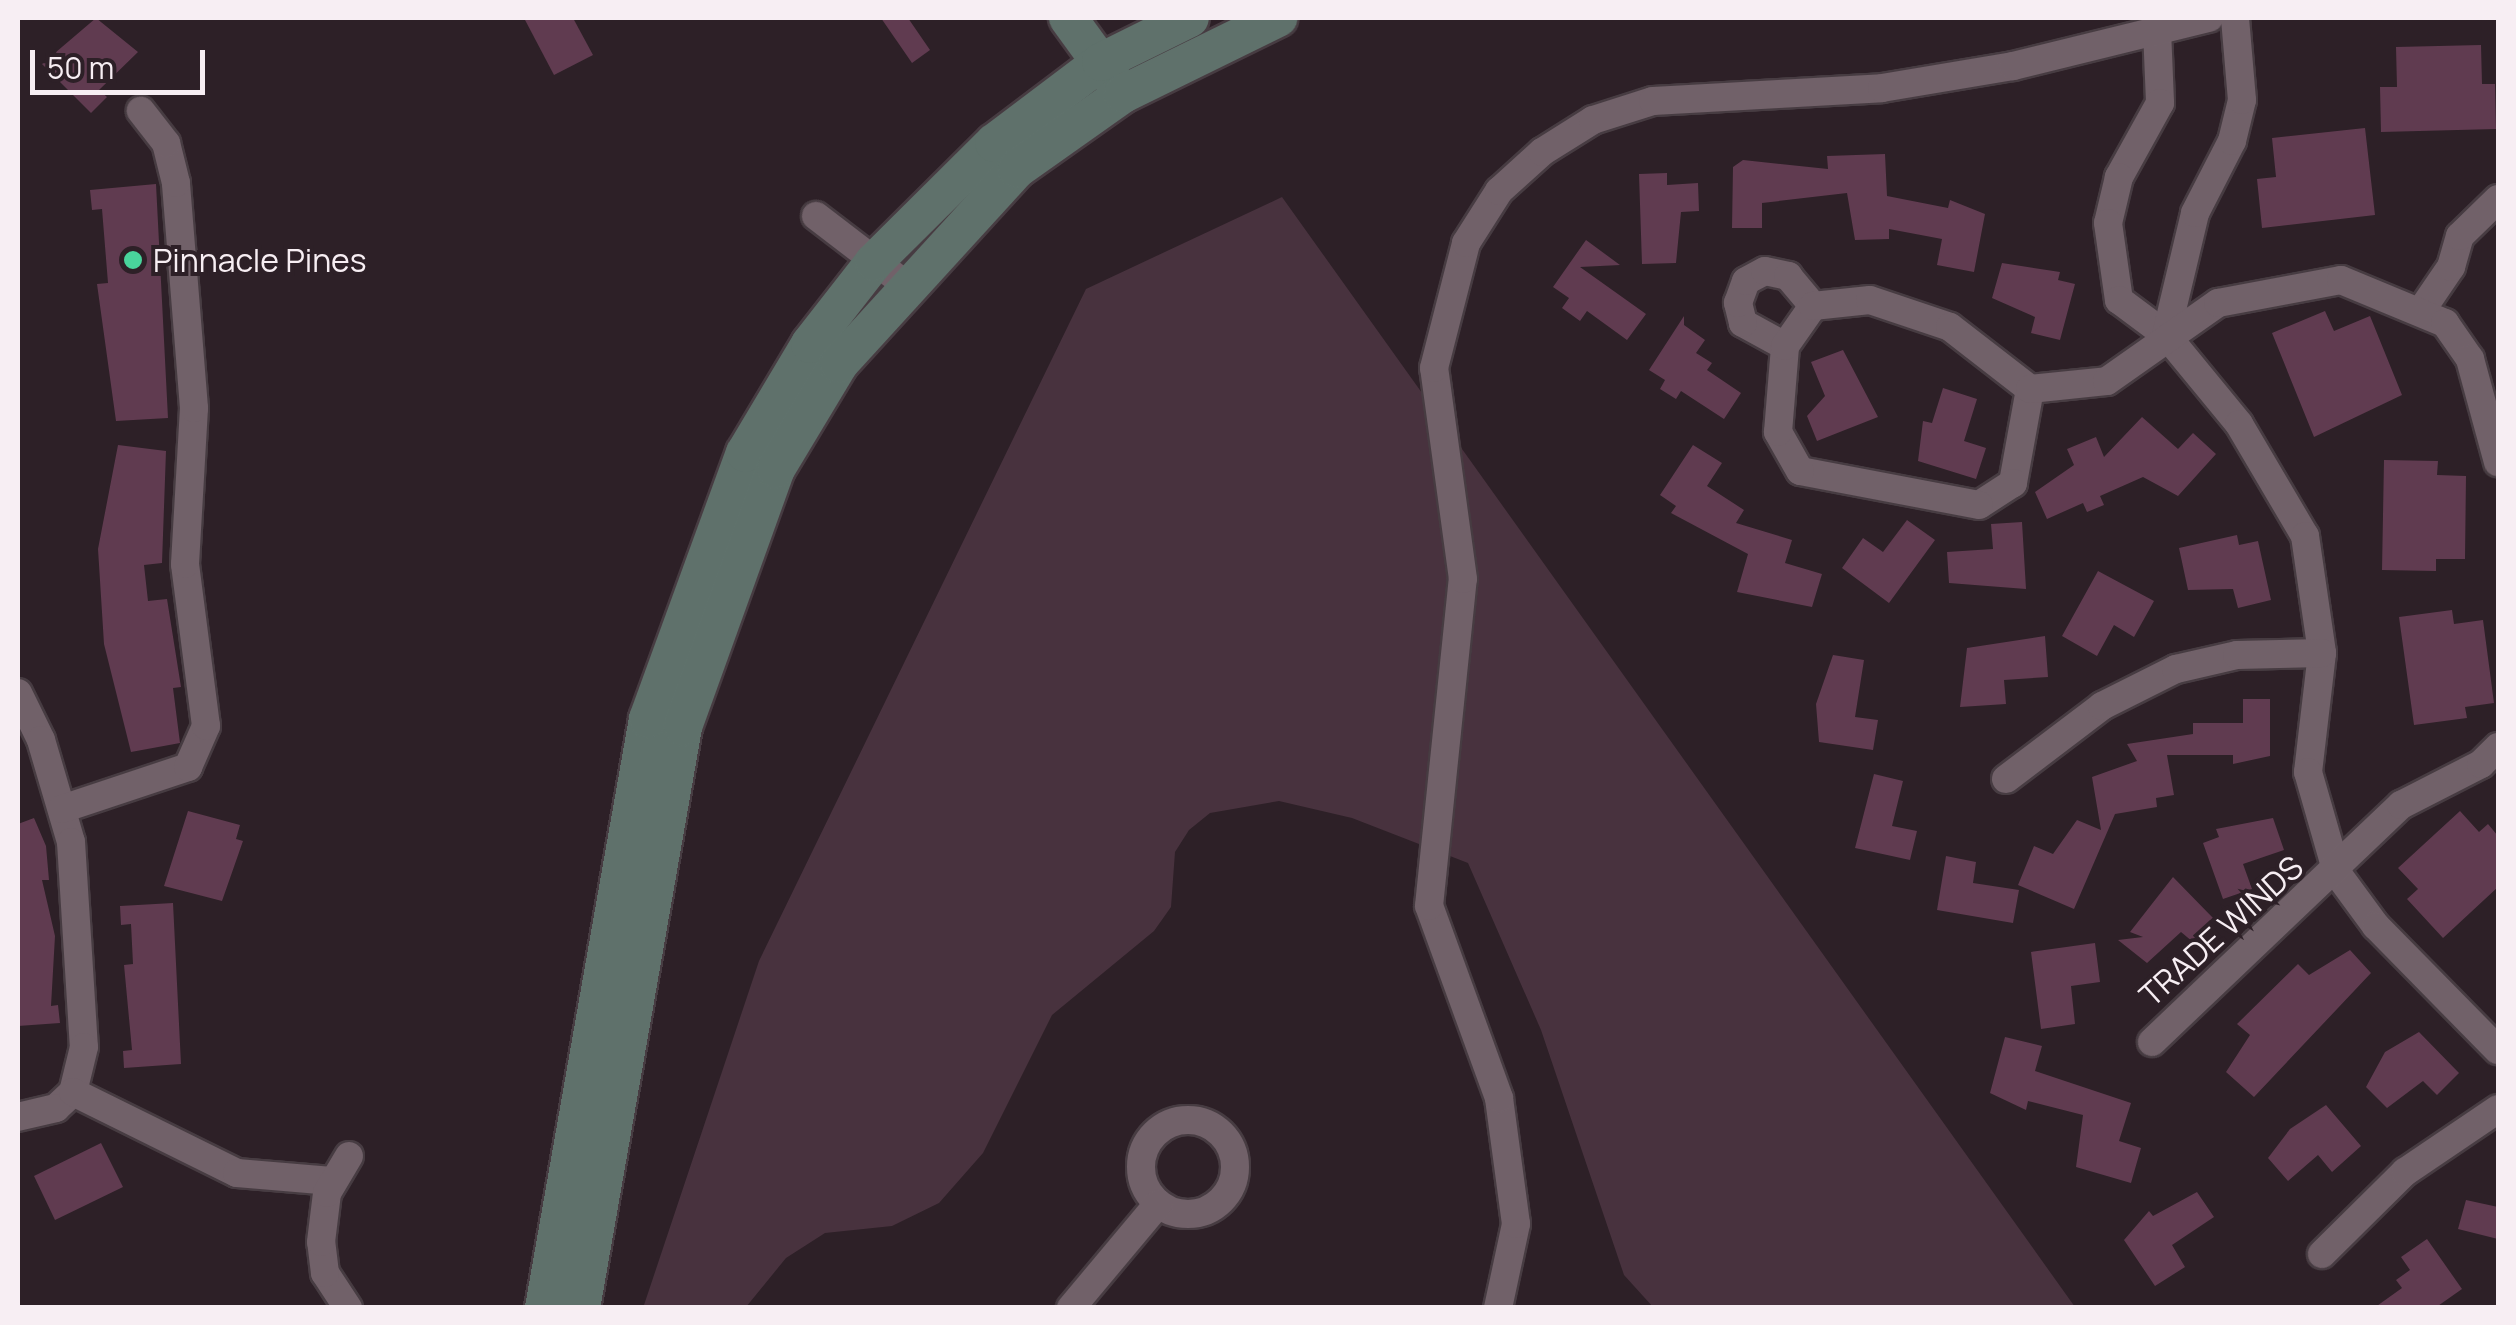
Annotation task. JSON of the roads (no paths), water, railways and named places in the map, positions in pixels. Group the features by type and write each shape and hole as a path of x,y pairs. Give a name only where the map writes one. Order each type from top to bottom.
{"main road":[{"path":"1068,18 1123,94"},
{"path":"544,1308 654,701 745,453 810,344 874,262 994,142 1101,62 1190,18"},
{"path":"581,1308 682,727 720,606 776,469 839,364 905,284 1017,169 1123,94 1278,18"}],"street":[{"path":"1498,1308 1516,1224 1499,1098 1428,906 1463,579 1434,368 1466,243 1500,191 1542,152 1593,120 1653,102 1882,88 2209,18"},
{"path":"2166,335 2195,213 2238,113 2244,56 2236,18"},
{"path":"2157,30 2160,103 2119,177 2107,258 2119,300 2166,335 2239,424 2304,536 2322,654 2308,772 2337,873 2376,926 2498,1050"},
{"path":"62,809 188,768 206,726 184,564 194,408 176,182 166,142 141,110"},
{"path":"2423,308 2492,214"},
{"path":"816,216 905,284"},
{"path":"1785,346 1743,322 1738,303 1746,281 1765,271 1788,276 1813,306"},
{"path":"2030,389 2013,484 1979,505 1800,471 1778,432 1785,346 1813,306 1870,300 1950,327 2030,389 2107,381 2166,335 2218,303 2284,285 2341,280 2423,308 2446,323 2470,359 2498,462"},
{"path":"2006,779 2102,706 2176,669 2237,655 2322,654"},
{"path":"18,693 62,809 77,891 84,1048 73,1092 56,1108 18,1117"},
{"name":"TRADE WINDS","path":"2152,1042 2337,873 2401,805 2481,764 2498,747"},
{"path":"73,1092 237,1173 332,1181"},
{"path":"2322,1254 2405,1172 2498,1109"},
{"path":"348,1156 332,1181 322,1258 348,1308"},
{"path":"1084,1303 1158,1204"}],"place":[{"name":"Pinnacle Pines","path":"133,260"}]}
